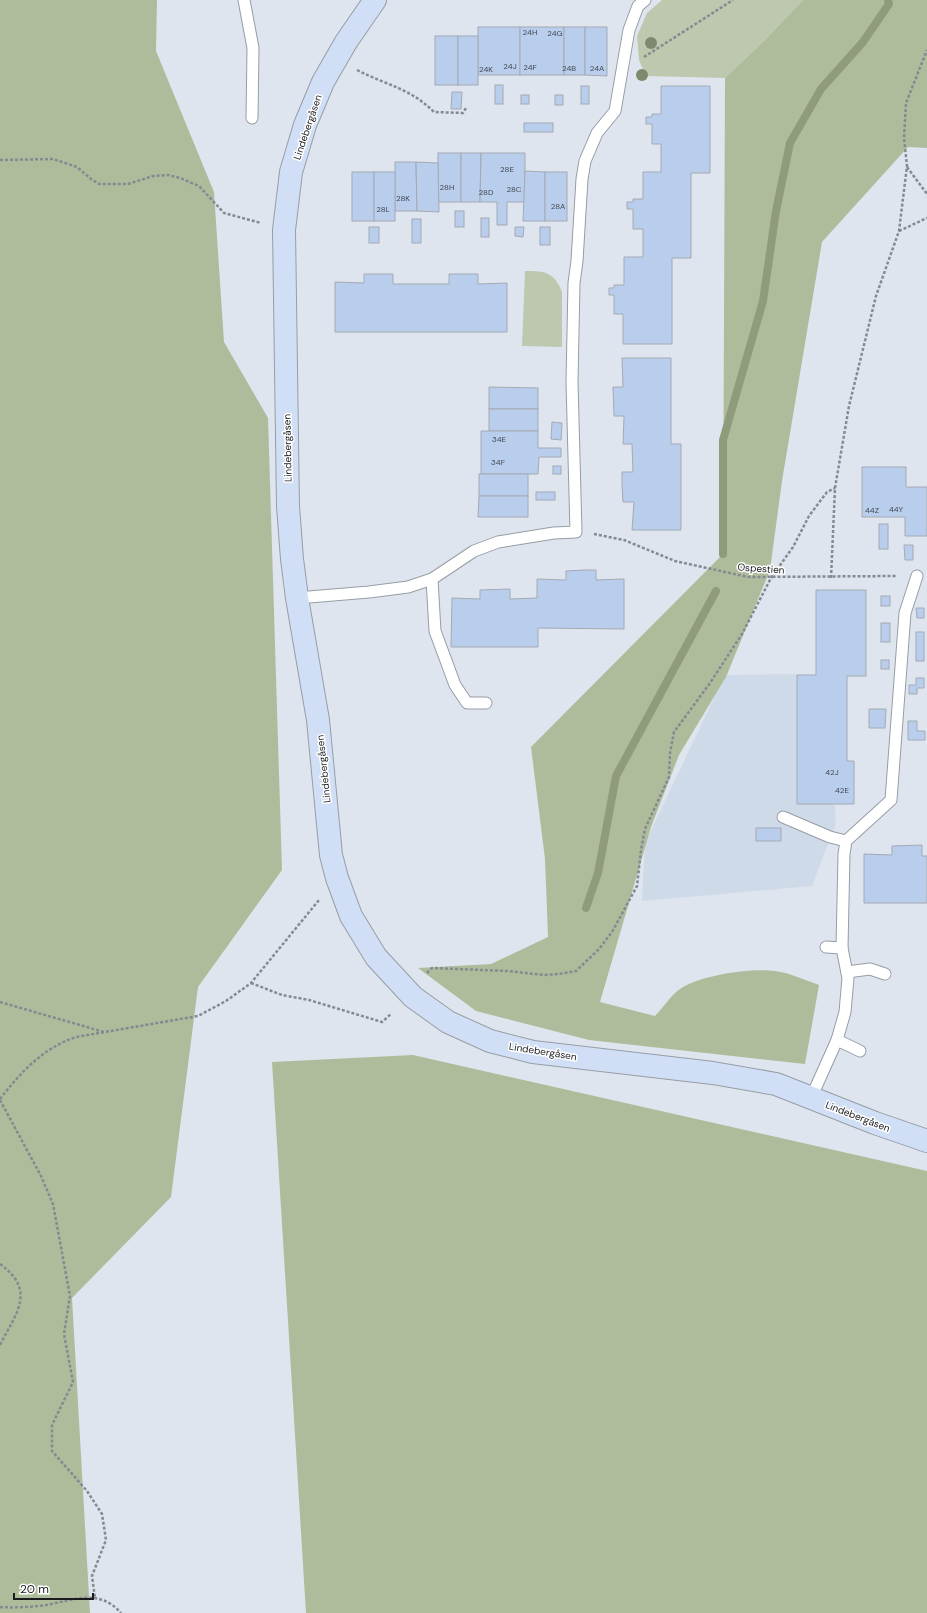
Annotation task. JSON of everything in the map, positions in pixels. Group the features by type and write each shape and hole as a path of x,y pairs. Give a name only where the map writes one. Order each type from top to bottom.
{"street":[{"name":"Lindebergåsen","path":"375,0 336,58 323,82 303,132 291,172 284,230 288,506 297,598 318,720 331,855 337,878 351,916 376,957 413,997 448,1022 469,1032 512,1048 533,1052 713,1073 776,1084 875,1124 927,1141"}],"lane":[{"path":"244,0 253,48 252,118"},
{"path":"297,598 408,587 432,579 474,551 498,542 554,533 576,532 572,382 574,283 577,261 582,179 585,161 597,133 615,112 622,64 632,18 638,6 645,0"},
{"path":"811,1098 837,1040 845,1012 847,972 843,962 842,948 844,854 846,840 891,800 905,613 917,576"},
{"path":"432,579 435,631 455,685 467,703 486,703"},
{"path":"783,817 830,837 846,840"},
{"path":"826,947 842,948"},
{"path":"847,972 870,969 885,974"},
{"path":"837,1040 860,1050"}],"path":[{"path":"622,64 639,60 733,0"},
{"path":"831,578 834,488 849,406 868,327 876,296 899,231 907,166 904,138 906,103 927,50"},
{"path":"336,58 366,75 396,86 425,103 434,112 463,113 466,108"},
{"path":"0,160 53,159 77,167 99,184 128,184 153,176 168,175 199,186 224,213 284,230"},
{"path":"907,166 927,194"},
{"path":"899,231 927,218"},
{"path":"427,973 432,968 508,971 544,975 559,974 576,971 599,949 612,932 637,886 645,829 669,777 670,752 674,732 710,683 742,634 771,578 792,547 809,516 827,492 834,488"},
{"name":"Ospestien","path":"576,532 624,540 676,561 717,572 748,577 831,578 917,576"},
{"path":"95,1598 92,1576 106,1540 102,1514 88,1491 52,1451 52,1425 73,1382 64,1334 70,1296 53,1204 41,1176 0,1100 22,1071 60,1042 76,1037 198,1016 226,1001 251,983 295,927 337,878"},
{"path":"251,983 282,995 309,1000 382,1022 390,1014"},
{"path":"0,1002 106,1033"},
{"path":"0,1264 18,1282 21,1296 17,1312 0,1345"},
{"path":"0,1607 45,1605 83,1597 106,1600 121,1613"}],"shaded area":[{"path":"798,674 797,804 835,804 836,823 812,886 642,901 645,843 725,675"}],"green space":[{"path":"0,0 157,0 156,51 214,192 224,342 268,418 282,870 198,987 171,1197 72,1298 90,1613 0,1613"},
{"path":"662,0 803,0 764,41 725,78 646,76 639,60 637,36 647,13"},
{"path":"803,0 927,0 927,148 908,147 822,242 782,481 770,570 726,677 679,755 651,827 600,1002 655,1016 670,998 680,989 689,984 713,976 765,970 792,975 819,985 805,1064 589,1040 476,1011 418,968 491,964 548,937 545,859 531,747 723,554 725,78 764,41"},
{"path":"525,271 538,271 548,274 556,280 559,285 562,292 562,347 522,346"},
{"path":"413,1055 927,1171 927,1613 306,1613 272,1062"}],"building":[{"path":"478,27 520,27 520,75 478,75"},
{"path":"520,27 564,27 564,75 520,75"},
{"path":"564,27 585,27 585,75 564,75"},
{"path":"585,27 607,27 607,76 585,75"},
{"path":"435,36 458,36 458,85 435,85"},
{"path":"458,36 478,36 478,85 458,85"},
{"path":"495,85 503,85 503,104 495,104"},
{"path":"581,86 589,86 589,104 581,104"},
{"path":"661,86 710,86 710,173 691,173 691,258 672,258 672,344 623,344 623,314 614,314 614,295 609,295 609,288 614,288 614,285 624,285 624,257 643,257 643,229 633,229 633,209 627,209 627,202 633,202 633,199 643,199 643,172 661,172 661,144 652,144 652,124 646,124 646,117 652,117 652,114 661,114"},
{"path":"452,92 462,92 461,109 451,109"},
{"path":"521,95 529,95 529,104 521,104"},
{"path":"555,95 563,95 563,105 555,105"},
{"path":"524,123 553,123 553,132 524,132"},
{"path":"438,153 461,153 461,202 438,202"},
{"path":"461,153 481,153 480,202 461,202"},
{"path":"481,153 525,153 525,202 507,202 507,225 497,225 497,202 480,202"},
{"path":"395,162 416,162 417,211 395,211"},
{"path":"416,162 438,163 439,212 417,211"},
{"path":"525,171 545,172 545,221 523,221"},
{"path":"352,172 374,172 374,221 352,221"},
{"path":"374,172 395,172 395,221 374,221"},
{"path":"545,172 567,172 567,221 545,221"},
{"path":"455,211 464,211 464,227 455,227"},
{"path":"481,218 489,218 489,237 481,237"},
{"path":"412,219 421,219 421,243 412,243"},
{"path":"369,227 379,227 379,243 369,243"},
{"path":"515,227 524,227 523,237 515,236"},
{"path":"540,227 550,227 550,245 540,245"},
{"path":"364,274 393,274 393,284 449,284 449,274 478,274 478,284 507,283 507,332 335,332 335,282 364,283"},
{"path":"622,358 671,358 671,444 681,444 681,530 632,530 634,502 623,502 622,472 633,472 632,444 623,444 624,416 614,416 613,387 623,387"},
{"path":"489,387 538,388 538,409 489,409"},
{"path":"489,409 538,409 538,431 489,431"},
{"path":"552,422 562,423 561,440 551,439"},
{"path":"481,431 538,431 538,448 561,448 561,457 539,457 538,474 481,474"},
{"path":"553,466 561,466 561,474 553,474"},
{"path":"862,467 906,467 906,487 927,487 927,536 905,536 905,517 862,517"},
{"path":"479,474 528,474 528,496 479,496"},
{"path":"536,492 555,492 555,500 536,500"},
{"path":"479,496 528,496 528,517 478,517"},
{"path":"879,524 888,524 888,549 879,549"},
{"path":"904,545 913,545 913,560 905,560"},
{"path":"596,570 596,580 624,579 624,629 538,628 538,647 451,647 452,598 480,599 480,590 510,589 510,599 537,598 537,579 566,580 566,571"},
{"path":"816,590 866,590 866,676 847,676 847,761 854,761 854,804 797,804 797,675 816,675"},
{"path":"881,596 890,596 890,606 881,606"},
{"path":"916,608 924,608 924,618 917,618"},
{"path":"881,623 890,623 890,642 881,642"},
{"path":"916,632 924,632 924,661 916,661"},
{"path":"881,660 889,660 889,669 881,669"},
{"path":"916,678 924,678 924,688 917,688 917,694 909,694 909,685 916,685"},
{"path":"869,709 886,709 885,728 869,728"},
{"path":"908,721 917,721 917,731 925,731 925,740 908,740"},
{"path":"756,828 781,828 781,841 756,841"},
{"path":"922,845 922,856 927,856 927,903 864,903 864,854 892,855 892,846"}],"waterway":[{"path":"723,554 723,440 763,301 776,211 790,143 821,89 863,42 889,4 888,0"},
{"path":"586,908 598,873 616,776 716,591"}]}
